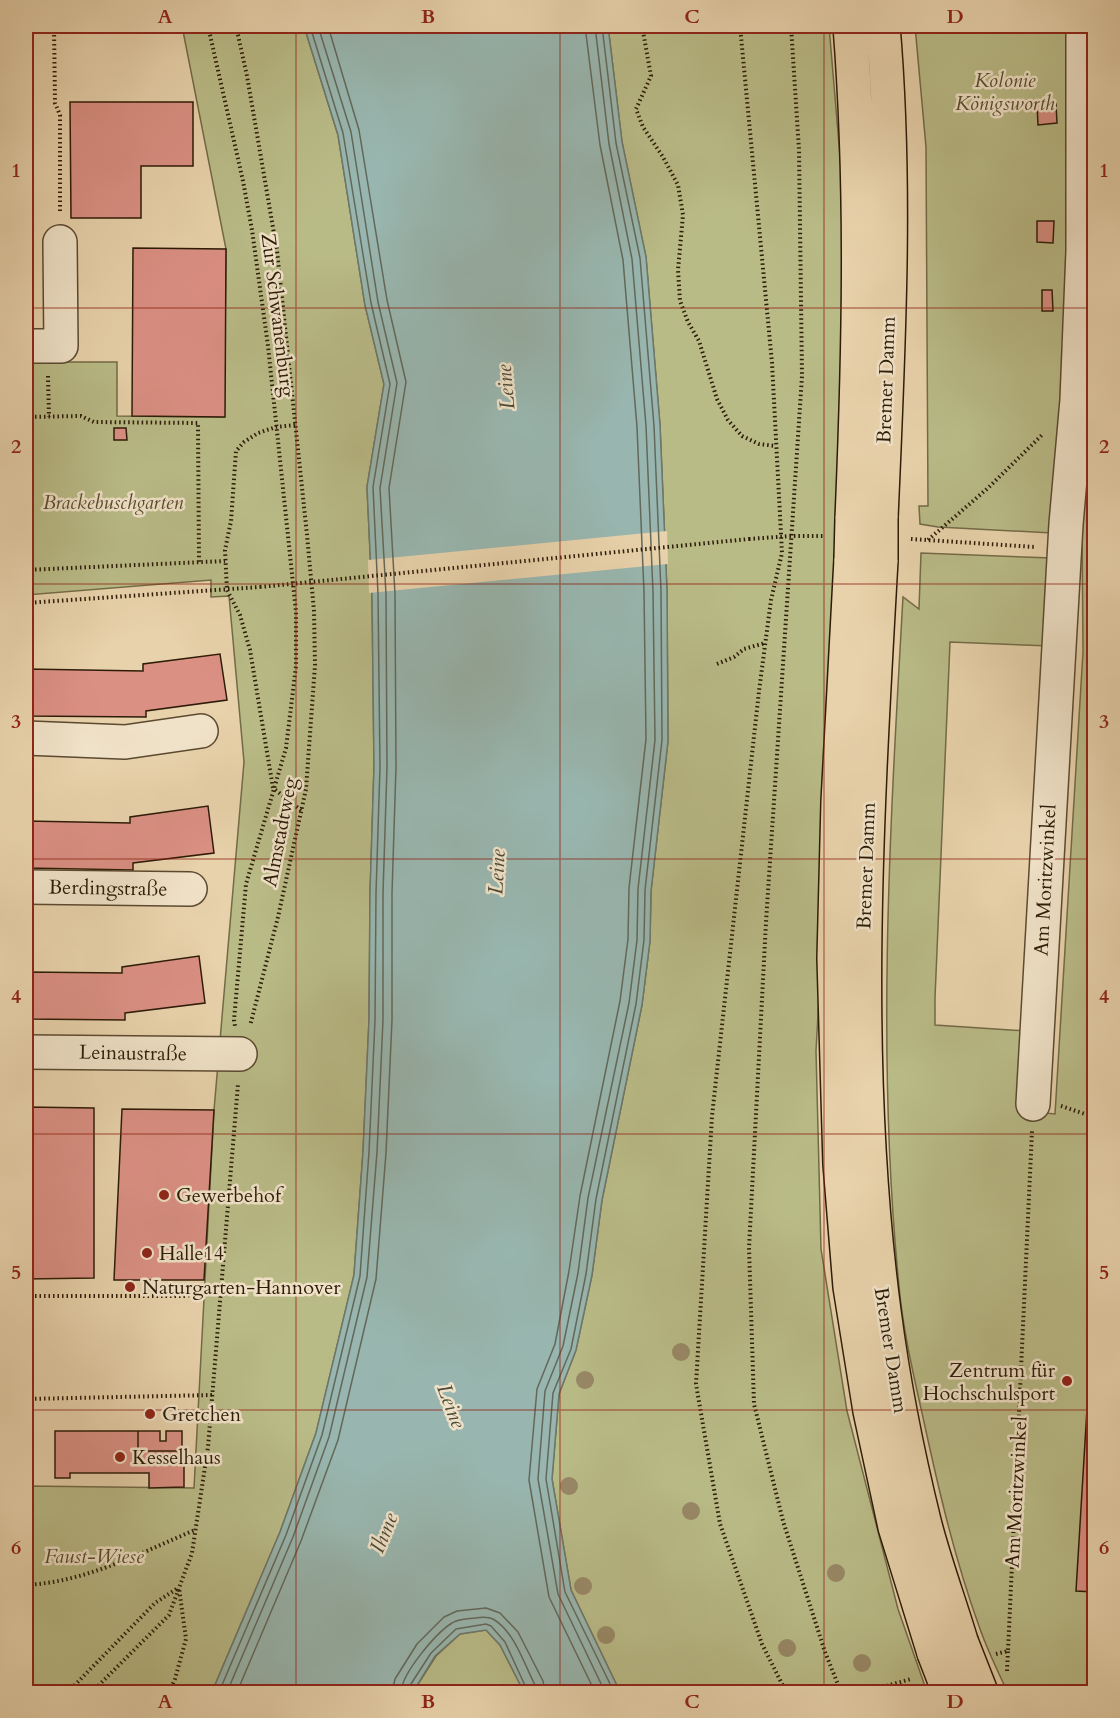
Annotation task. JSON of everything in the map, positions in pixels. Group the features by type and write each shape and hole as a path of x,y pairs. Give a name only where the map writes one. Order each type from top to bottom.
{"main road":[{"name":"Bremer Damm","path":"850,26 854,75 858,230 858,374 867,518 869,782 864,959 869,1163 884,1311 899,1407 953,1669 981,1692"},
{"name":"Bremer Damm","path":"867,518 888,347 890,172 883,26"}],"street":[{"name":"Am Moritzwinkel","path":"1045,1104 1065,548 1077,400 1083,251 1083,26"},
{"path":"36,346 61,346 60,242"},
{"path":"26,738 125,742 201,731"},
{"name":"Berdingstraße","path":"26,886 190,889"},
{"name":"Leinaustraße","path":"26,1052 240,1054"}],"path":[{"path":"54,26 55,103 60,115 60,242"},
{"name":"Zur Schwanenburg","path":"208,26 252,230 296,612"},
{"name":"Zur Schwanenburg","path":"236,26 247,76 277,251 314,611"},
{"path":"642,26 651,76 636,109 643,127 678,185 683,215 678,270 680,301 699,341 717,399 728,420 742,436 759,444 776,446"},
{"path":"740,26 771,351 783,536 782,554 771,600 765,643 712,1116 696,1384 720,1524 762,1644 786,1692"},
{"path":"791,26 799,150 801,376 766,922 750,1237 754,1404 783,1521 825,1652 842,1692"},
{"path":"36,346 49,417"},
{"path":"26,417 81,416 94,422 198,423 199,562"},
{"path":"295,425 276,427 258,433 244,442 236,451 231,521 225,561 227,590 240,615 250,651 273,788 302,811"},
{"path":"928,540 988,488 1045,432"},
{"path":"26,603 227,590 749,539 823,536"},
{"path":"910,539 1065,548"},
{"path":"26,570 225,561"},
{"name":"Almstadtweg","path":"240,1054 253,1020 306,789 315,665 314,611"},
{"name":"Almstadtweg","path":"92,1692 169,1615 192,1553 208,1447 219,1337 220,1290 240,1054 234,1020 246,884 285,748 297,666 296,612"},
{"path":"717,664 734,657 744,649 765,643"},
{"path":"1045,1104 1095,1117"},
{"name":"Am Moritzwinkel","path":"953,1669 1008,1651 1045,1104"},
{"path":"26,1296 185,1296 220,1290"},
{"path":"26,1400 212,1395"},
{"path":"26,1585 72,1579 112,1565 196,1529"},
{"path":"68,1692 155,1603 179,1587 186,1639 169,1692"}],"green space":[{"path":"182,26 304,26 338,135 365,305 384,384 367,487 372,594 374,767 369,1020 354,1275 316,1433 280,1532 212,1692 26,1692 26,1486 194,1488 214,1110 244,762 229,596 211,597 211,580 26,595 26,362 117,362 117,416 224,417 226,249"},
{"path":"608,26 829,26 842,180 844,367 825,885 816,1051 821,1249 847,1411 898,1609 927,1692 620,1692 571,1590 552,1479 559,1394 576,1350 592,1275 602,1200 642,1005 650,941 651,891 668,741 667,591 660,425 646,257 622,142"},
{"name":"Kolonie Königsworth","path":"915,26 1070,26 1069,380 1052,533 920,524 919,506 928,506 926,147"},
{"path":"1094,280 1094,1692 1014,1692 1005,1687 988,1649 955,1551 913,1371 899,1286 888,1114 887,1028 890,855 903,597 919,609 921,553 1052,558 1050,646 950,642 935,1025 1027,1031 1025,1111 1055,1114 1083,652 1082,527"},
{"path":"486,1630 500,1645 524,1692 413,1692 436,1656 460,1634"}],"water":[{"path":"304,26 608,26 622,142 646,257 660,425 667,591 668,741 651,891 650,941 642,1005 602,1200 592,1275 576,1350 559,1394 552,1479 571,1590 620,1692 524,1692 500,1645 486,1630 460,1634 435,1656 413,1692 212,1692 280,1532 316,1433 354,1275 363,1152 369,1020 374,767 372,594 367,487 384,384 365,305 338,135"}],"pier":[{"path":"667,531 668,564 369,593 368,560"}],"building":[{"path":"70,102 193,102 193,166 141,166 141,218 71,218"},
{"path":"1056,103 1057,123 1038,125 1037,104"},
{"path":"1037,221 1054,221 1053,243 1037,242"},
{"path":"133,248 226,249 225,417 132,416"},
{"path":"1042,290 1052,290 1053,311 1042,311"},
{"path":"114,428 126,428 127,440 114,440"},
{"path":"220,654 227,700 146,711 146,717 26,716 26,669 143,671 143,664"},
{"path":"208,806 214,853 133,863 133,870 26,868 26,821 130,823 130,817"},
{"path":"199,956 205,1003 125,1013 125,1020 26,1019 26,972 122,973 122,967"},
{"path":"26,1107 94,1108 94,1278 26,1279"},
{"name":"Gewerbehof","path":"122,1109 214,1110 204,1280 114,1280"},
{"path":"1094,1293 1094,1592 1076,1591"},
{"name":"Kesselhaus","path":"55,1431 138,1431 138,1451 184,1451 184,1487 149,1488 149,1473 70,1473 70,1478 55,1478"},
{"path":"138,1431 160,1431 160,1441 166,1441 166,1431 182,1431 182,1451 138,1451"}],"place":[{"name":"Gewerbehof","path":"164,1195"},
{"name":"Halle14","path":"147,1253"},
{"name":"Naturgarten-Hannover","path":"130,1287"},
{"name":"Zentrum für Hochschulsport","path":"1067,1381"},
{"name":"Gretchen","path":"150,1414"},
{"name":"Kesselhaus","path":"120,1457"}],"water label":[{"name":"Leine","path":"506,387"},
{"name":"Leine","path":"497,872"},
{"name":"Leine","path":"451,1406"},
{"name":"Ihme","path":"384,1533"}],"park label":[{"name":"Brackebuschgarten","path":"113,502"},
{"name":"Faust-Wiese","path":"94,1556"}]}
